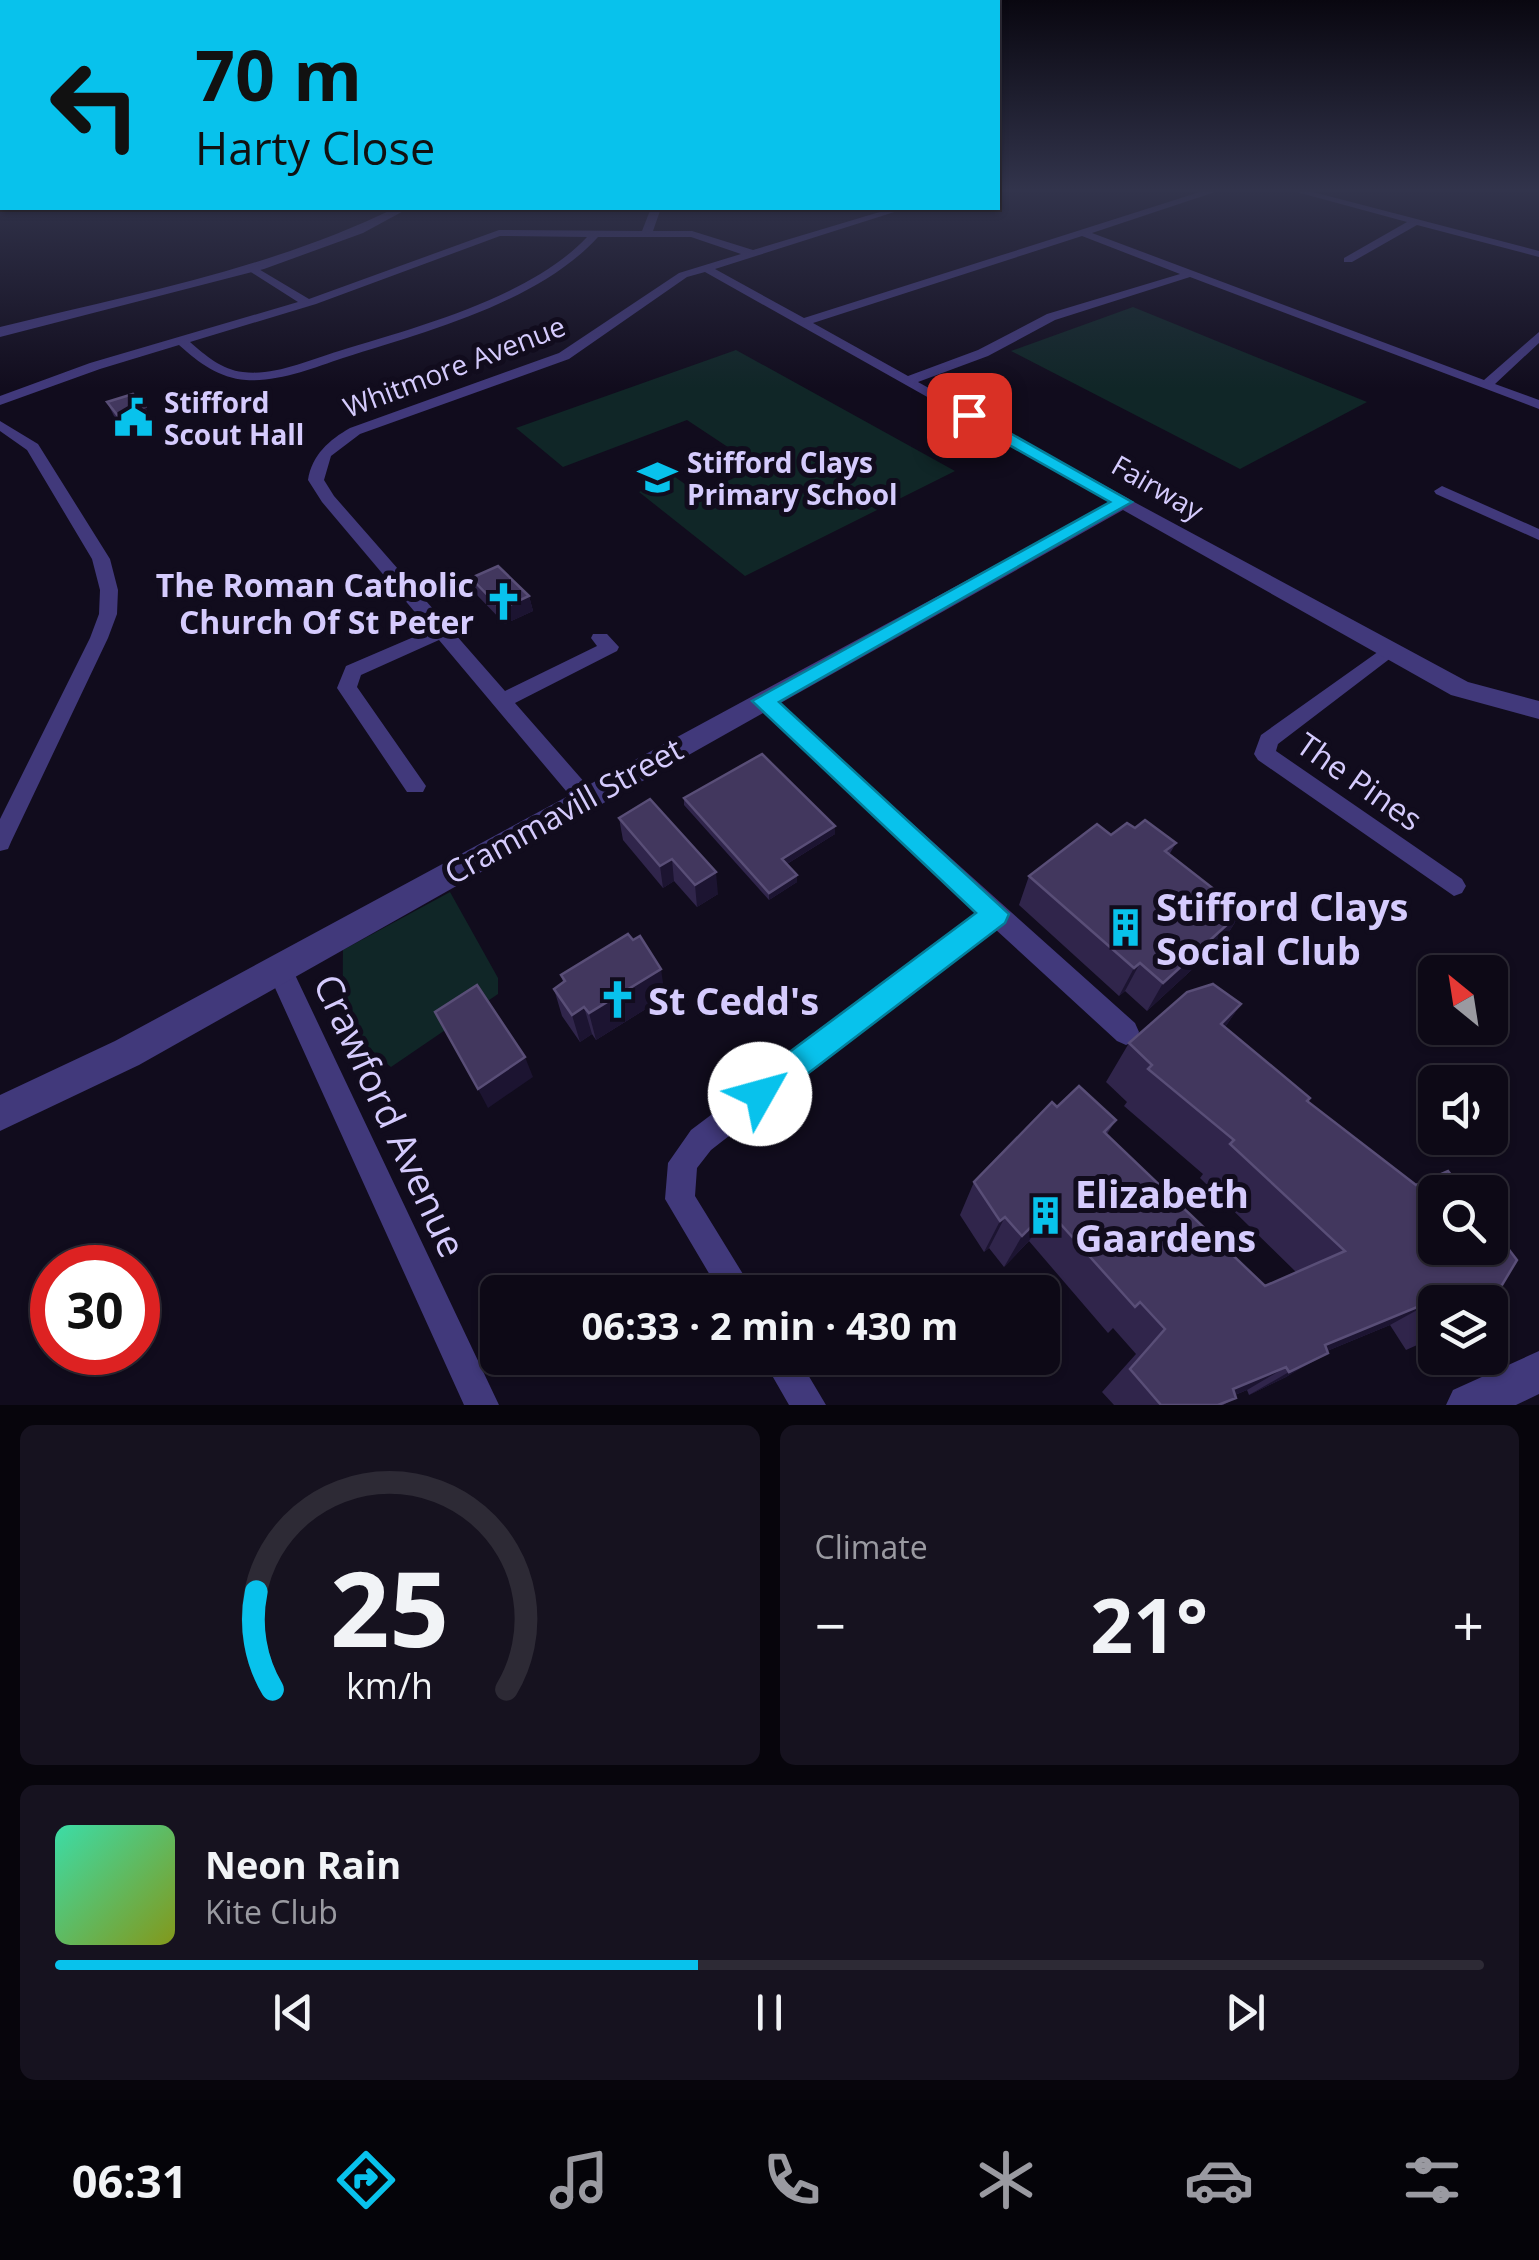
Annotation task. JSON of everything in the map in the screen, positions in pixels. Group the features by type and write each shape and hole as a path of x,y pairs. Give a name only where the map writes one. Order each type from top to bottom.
{"street":[{"path":"0,332 279,257"},
{"path":"0,400 307,303 431,257"},
{"path":"181,340 216,371 237,376 277,374 486,304 572,257"},
{"name":"Whitmore Avenue","path":"586,798 320,489 316,470 324,455 364,428 564,356 659,289 739,257"},
{"path":"803,322 1012,257"},
{"path":"1144,257 1539,405"},
{"path":"1348,260 1354,257"},
{"path":"250,266 307,303"},
{"name":"Fairway","path":"704,268 1460,690 1539,710"},
{"path":"907,380 983,353 1051,317 1190,274"},
{"path":"1486,385 1539,336"},
{"path":"0,425 33,447 101,560 109,590 108,614 99,638 6,820 0,842"},
{"path":"1442,492 1539,535"},
{"name":"Crammavill Street","path":"0,1113 127,1053 1123,502"},
{"path":"415,786 347,688 352,671 441,632"},
{"path":"502,701 610,647 600,638"},
{"name":"The Pines","path":"1389,650 1268,740 1265,754 1454,886"},
{"path":"763,701 1126,1032"},
{"path":"728,1275 680,1198 682,1163 701,1140 996,914"},
{"name":"Crawford Avenue","path":"279,968 477,1402"},
{"path":"1468,1405 1539,1372"},
{"path":"790,1375 809,1405"}],"green space":[{"path":"1133,307 1367,402 1240,469 1011,351"},
{"path":"736,350 955,471 745,576 639,492 675,477 699,494 758,467 687,420 563,467 516,428"},
{"path":"450,892 498,978 498,994 391,1067 363,1041 349,1016 343,988 343,950"}],"building":[{"path":"133,394 145,407 118,416 107,402"},
{"path":"498,566 529,596 501,609 471,578"},
{"path":"762,754 835,826 782,859 797,875 769,893 684,798"},
{"path":"650,799 716,872 695,885 672,859 660,866 619,818"},
{"name":"Stifford Clays Social Club","path":"1145,820 1176,843 1165,851 1242,911 1163,983 1140,963 1134,968 1029,876 1097,824 1111,835 1127,823 1135,828"},
{"path":"628,934 633,940 640,936 661,969 589,1013 584,1007 572,1015 554,989 565,981 561,975"},
{"name":"Elizabeth Gaardens","path":"1213,984 1241,1004 1221,1024 1310,1098 1307,1101 1418,1184 1418,1265 1508,1265 1508,1248 1517,1260 1502,1285 1418,1285 1418,1307 1325,1345 1328,1353 1289,1372 1286,1367 1233,1389 1236,1398 1218,1405 1161,1405 1130,1369 1165,1329 1140,1302 1135,1307 1048,1210 1022,1236 1005,1217 1000,1221 974,1182 1052,1102 1057,1107 1079,1086 1116,1120 1104,1132 1265,1286 1345,1251 1230,1144 1234,1140 1148,1069 1152,1065 1129,1043 1187,992"},
{"path":"477,985 525,1057 478,1089 435,1012"}],"place":[{"name":"Stifford Scout Hall","path":"134,418"},
{"name":"Stifford Clays Primary School","path":"657,478"},
{"name":"The Roman Catholic Church Of St Peter","path":"504,602"},
{"name":"Stifford Clays Social Club","path":"1126,928"},
{"name":"St Cedd's","path":"618,1000"},
{"name":"Elizabeth Gaardens","path":"1045,1215"}],"route":[{"path":"760,1094 996,914 763,701 1123,502 969,415"}]}
